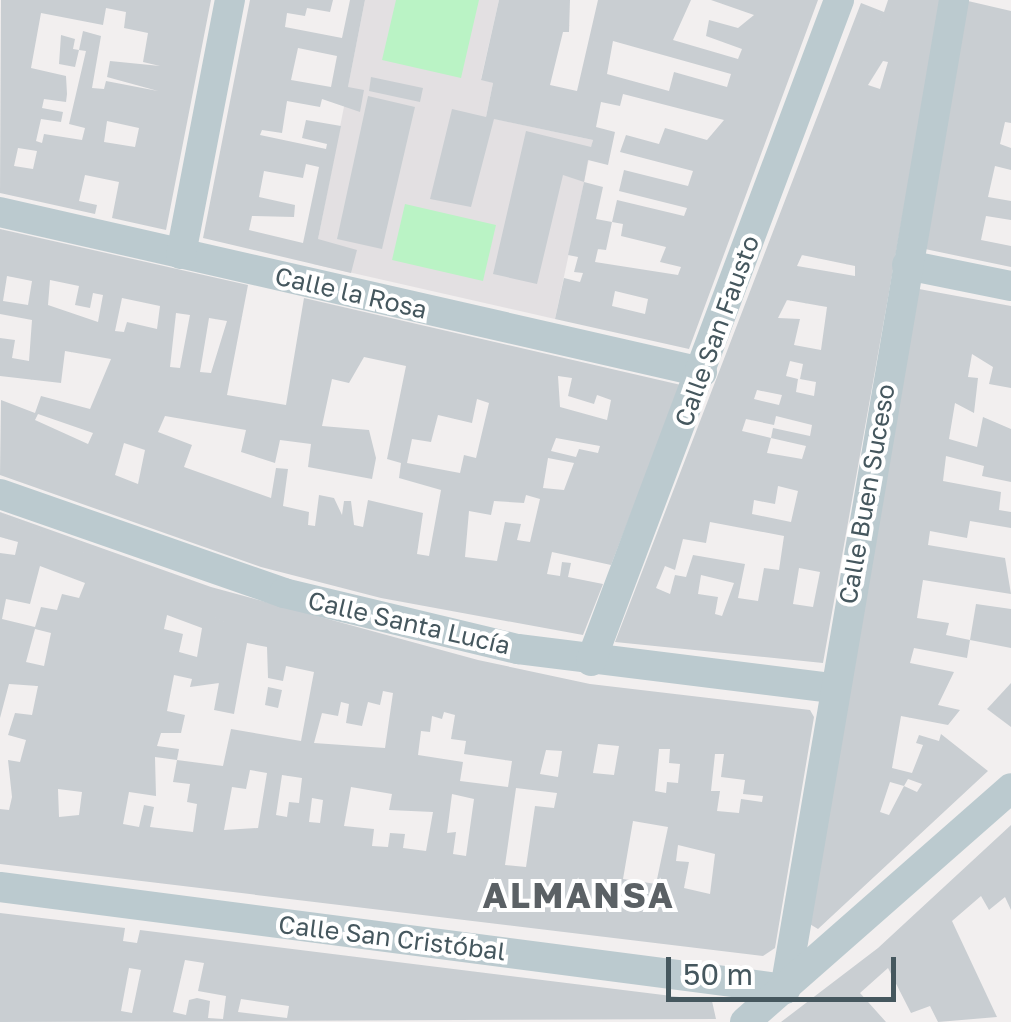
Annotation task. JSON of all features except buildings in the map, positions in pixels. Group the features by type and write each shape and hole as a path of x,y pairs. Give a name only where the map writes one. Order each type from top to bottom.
{"street":[{"path":"181,254 230,0"},
{"name":"Calle San Fausto","path":"591,661 839,0"},
{"name":"Calle Buen Suceso","path":"784,990 954,0"},
{"name":"Calle la Rosa","path":"0,212 702,372"},
{"path":"907,266 1011,286"},
{"name":"Calle Santa Lucía","path":"0,494 284,593 591,661 833,688"},
{"path":"745,1022 1011,788"},
{"name":"Calle San Cristóbal","path":"0,887 784,990"}],"shaded area":[{"path":"365,0 499,0 481,79 493,83 486,117 593,140 555,319 313,264"}],"green space":[{"path":"396,0 479,0 461,78 382,60"},
{"path":"405,204 496,225 483,281 392,260"}],"district":[{"name":"ALMANSA","path":"579,895"}]}
